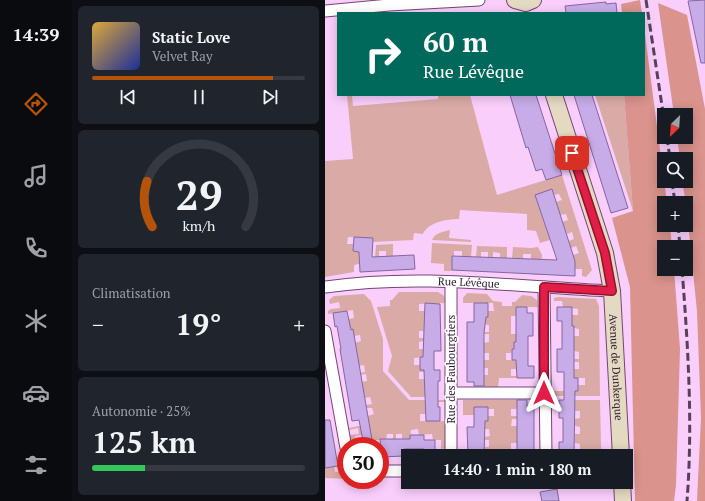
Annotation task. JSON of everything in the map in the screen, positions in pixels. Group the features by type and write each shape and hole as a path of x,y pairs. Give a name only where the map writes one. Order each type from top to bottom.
{"main road":[{"name":"Avenue de Dunkerque","path":"554,96 605,253 612,291 621,449"},
{"path":"622,489 623,501"}],"street":[{"path":"325,11 405,4 479,0"},
{"name":"Rue Lévêque","path":"325,287 345,284 415,281 612,291"},
{"name":"Rue des Faubourgtiers","path":"451,282 451,449"},
{"path":"544,287 546,449"},
{"path":"325,331 344,437"},
{"path":"451,393 544,393"},
{"path":"389,471 401,471"}],"shaded area":[{"path":"640,0 642,12 622,12 621,4"},
{"path":"658,3 687,15 705,109 705,501 697,501 701,418 697,311 693,272 693,240 690,240 689,232 693,232 693,196 685,196 683,188 693,188 693,152 679,152 678,144 693,144 693,108 673,108"},
{"path":"645,35 657,126 657,144 659,144 660,152 657,152 657,188 665,188 666,196 657,196 657,232 671,232 671,240 657,240 657,276 675,276 680,349 676,485 674,501 635,501 630,287 612,218 633,211 624,96 645,96"},
{"path":"347,96 352,96 353,106 438,99 438,96 470,96 497,195 562,175 592,270 586,277 582,276 582,269 575,269 573,255 579,253 576,246 571,248 569,241 574,239 572,232 567,234 562,222 568,220 566,214 560,215 556,202 562,200 559,194 535,195 550,240 540,243 536,231 527,230 527,214 460,210 459,219 434,224 423,234 414,233 413,240 373,242 373,238 348,237 347,244 353,244 353,251 359,252 359,264 354,265 354,272 325,277 325,161 353,159"},
{"path":"595,96 624,96 633,211"},
{"path":"450,230 449,238 471,240 471,242 432,240 437,234"},
{"path":"432,243 472,245 471,257 462,257 462,251 454,251 454,256 452,257 452,271 444,271 444,264 431,263"},
{"path":"393,244 393,256 386,257 386,251 379,251 379,257 375,257 376,245"},
{"path":"477,246 507,247 507,259 500,259 500,253 493,252 493,258 488,258 488,252 481,252 481,258 476,257"},
{"path":"513,247 538,247 542,255 541,275 530,274 531,254 523,254 523,260 512,259"},
{"path":"399,292 438,292 444,296 445,303 419,304 419,311 425,311 424,331 419,331 419,338 424,338 424,341 419,342 419,349 424,349 424,357 414,358 414,365 420,365 420,370 425,370 424,372 419,372 419,379 424,379 425,387 430,387 430,395 438,395 438,397 411,397 388,371 392,356 377,307 390,306 390,300 392,300"},
{"path":"467,293 487,294 493,301 502,302 502,306 512,306 512,302 515,302 522,295 531,296 537,300 538,307 517,307 516,316 511,316 511,334 516,334 517,342 514,342 514,349 512,349 511,353 506,353 506,360 516,360 517,369 511,369 511,376 517,376 517,378 499,378 498,388 463,388 484,387 483,375 488,375 488,368 484,368 484,360 489,360 489,353 484,353 484,343 489,342 489,334 484,334 484,332 489,332 489,325 484,324 484,317 488,317 488,311 494,311 493,303 463,303 463,298"},
{"path":"364,294 371,301 383,339 383,371 409,400 445,400 445,402 425,402 426,414 420,414 420,421 445,421 445,409 448,409 448,448 441,449 441,440 433,440 432,434 419,435 418,429 411,430 410,440 402,439 402,434 396,434 396,440 393,439 393,434 387,434 386,437 366,437 361,435 350,437 350,435 359,434 358,428 349,430 349,428 369,424 368,416 374,414 372,408 367,408 366,405 372,404 370,397 365,398 365,396 363,396 361,382 367,381 366,374 360,375 359,373 365,372 364,365 358,366 355,343 361,341 360,335 354,336 353,329 343,331 349,319 354,318 353,310 328,314 328,311 331,309 340,308 339,302 330,304 329,300 334,296"},
{"path":"554,298 596,299 599,306 600,396 553,396 553,391 578,391 578,385 585,385 585,378 574,378 574,369 579,369 579,362 574,362 574,359 579,359 579,352 574,351 574,336 579,336 579,329 572,326 572,315 578,315 578,309 563,307 562,301 554,301"},
{"path":"463,400 517,400 517,409 511,409 511,416 517,416 517,419 512,419 511,426 517,426 518,443 511,443 511,449 484,449 484,447 489,447 489,440 484,440 484,437 490,436 489,429 484,429 484,421 488,421 488,416 494,416 494,409 488,409 488,407 474,407 474,415 463,415"},
{"path":"572,400 600,400 602,449 580,449 580,444 575,443 575,434 580,434 580,427 575,426 575,419 580,418 580,411 575,411"},
{"path":"334,466 335,472 337,472 337,479 325,478 325,468"}],"building":[{"path":"705,0 705,63 701,63 688,1"},
{"path":"606,2 606,4 616,3 617,12 566,12 565,6"},
{"path":"510,96 536,96 562,175 546,180 542,169 536,171 528,147 526,148"},
{"path":"574,96 592,96 628,208 611,213"},
{"path":"552,189 575,261 575,276 452,270 452,256 557,260 535,195"},
{"path":"354,237 373,238 372,257 414,255 415,269 360,272 359,252 353,251"},
{"path":"425,303 440,304 441,351 434,351 434,370 440,370 440,381 438,381 438,407 440,407 440,421 426,421 424,370 420,370 420,357 423,357"},
{"path":"474,303 488,303 488,317 486,317 484,333 484,386 474,386 474,382 467,382 467,322 474,322"},
{"path":"516,307 527,307 527,313 533,313 533,336 528,336 528,366 534,366 534,378 517,378 516,360 512,360 512,349 514,349 514,342 516,342"},
{"path":"557,307 572,307 572,326 574,326 574,378 578,378 578,391 575,391 574,449 559,449 559,442 563,442 563,418 559,418 559,400 564,400 564,372 557,372 557,349 562,349 562,321 557,321"},
{"path":"347,311 351,330 353,329 371,437 362,437 359,420 352,421 337,326 335,327 333,313"},
{"path":"517,400 527,400 527,406 534,406 534,449 517,449"},
{"path":"474,407 488,407 488,421 485,421 484,449 468,449 467,427 474,427"},
{"path":"325,420 330,420 337,466 325,468"},
{"path":"410,435 424,435 424,440 435,440 435,449 401,449 401,456 389,457 389,439 410,439"},
{"path":"557,489 559,501 542,501 540,492"}],"railway":[{"path":"646,0 662,108"},
{"path":"668,144 669,152"},
{"path":"673,188 674,196"},
{"path":"679,232 679,240"},
{"path":"682,276 690,414 687,501"}],"route":[{"path":"544,393 544,287 612,291 610,273 605,253 572,153"}]}
